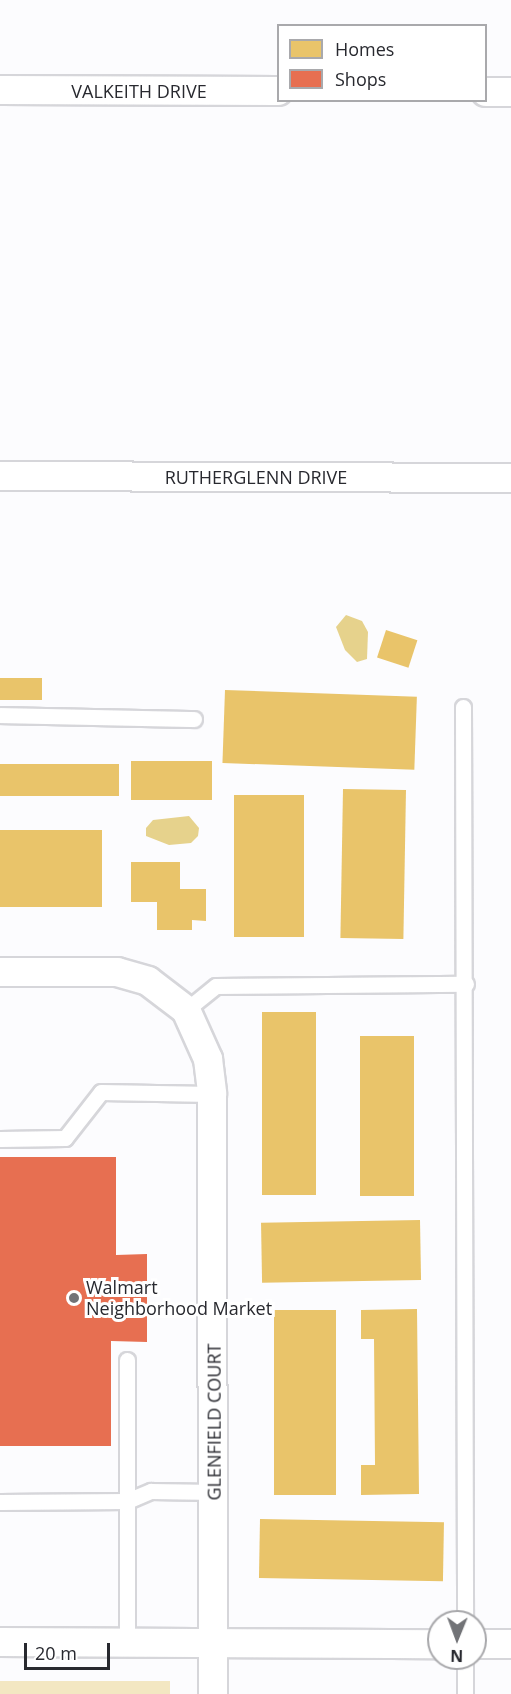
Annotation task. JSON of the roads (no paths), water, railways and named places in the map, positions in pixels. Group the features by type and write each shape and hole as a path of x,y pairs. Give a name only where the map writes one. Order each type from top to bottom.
{"street":[{"name":"VALKEITH DRIVE","path":"0,90 277,91"},
{"path":"487,92 511,92"},
{"name":"RUTHERGLENN DRIVE","path":"0,476 511,478"},
{"path":"0,972 117,972 148,981 186,1010"},
{"name":"GLENFIELD COURT","path":"186,1010 208,1059 212,1094 215,1492 213,1694"},
{"path":"0,1642 427,1644"},
{"path":"487,1644 511,1644"}],"lane":[{"path":"463,707 466,984 465,1610"},
{"path":"0,715 194,719"},
{"path":"186,1010 216,986 466,984"},
{"path":"0,1139 65,1138 101,1092 212,1094"},
{"path":"127,1360 127,1643"},
{"path":"0,1502 127,1501 151,1491 215,1492"},
{"path":"465,1670 465,1694"}],"place":[{"name":"Walmart Neighborhood Market","path":"74,1298"}]}
